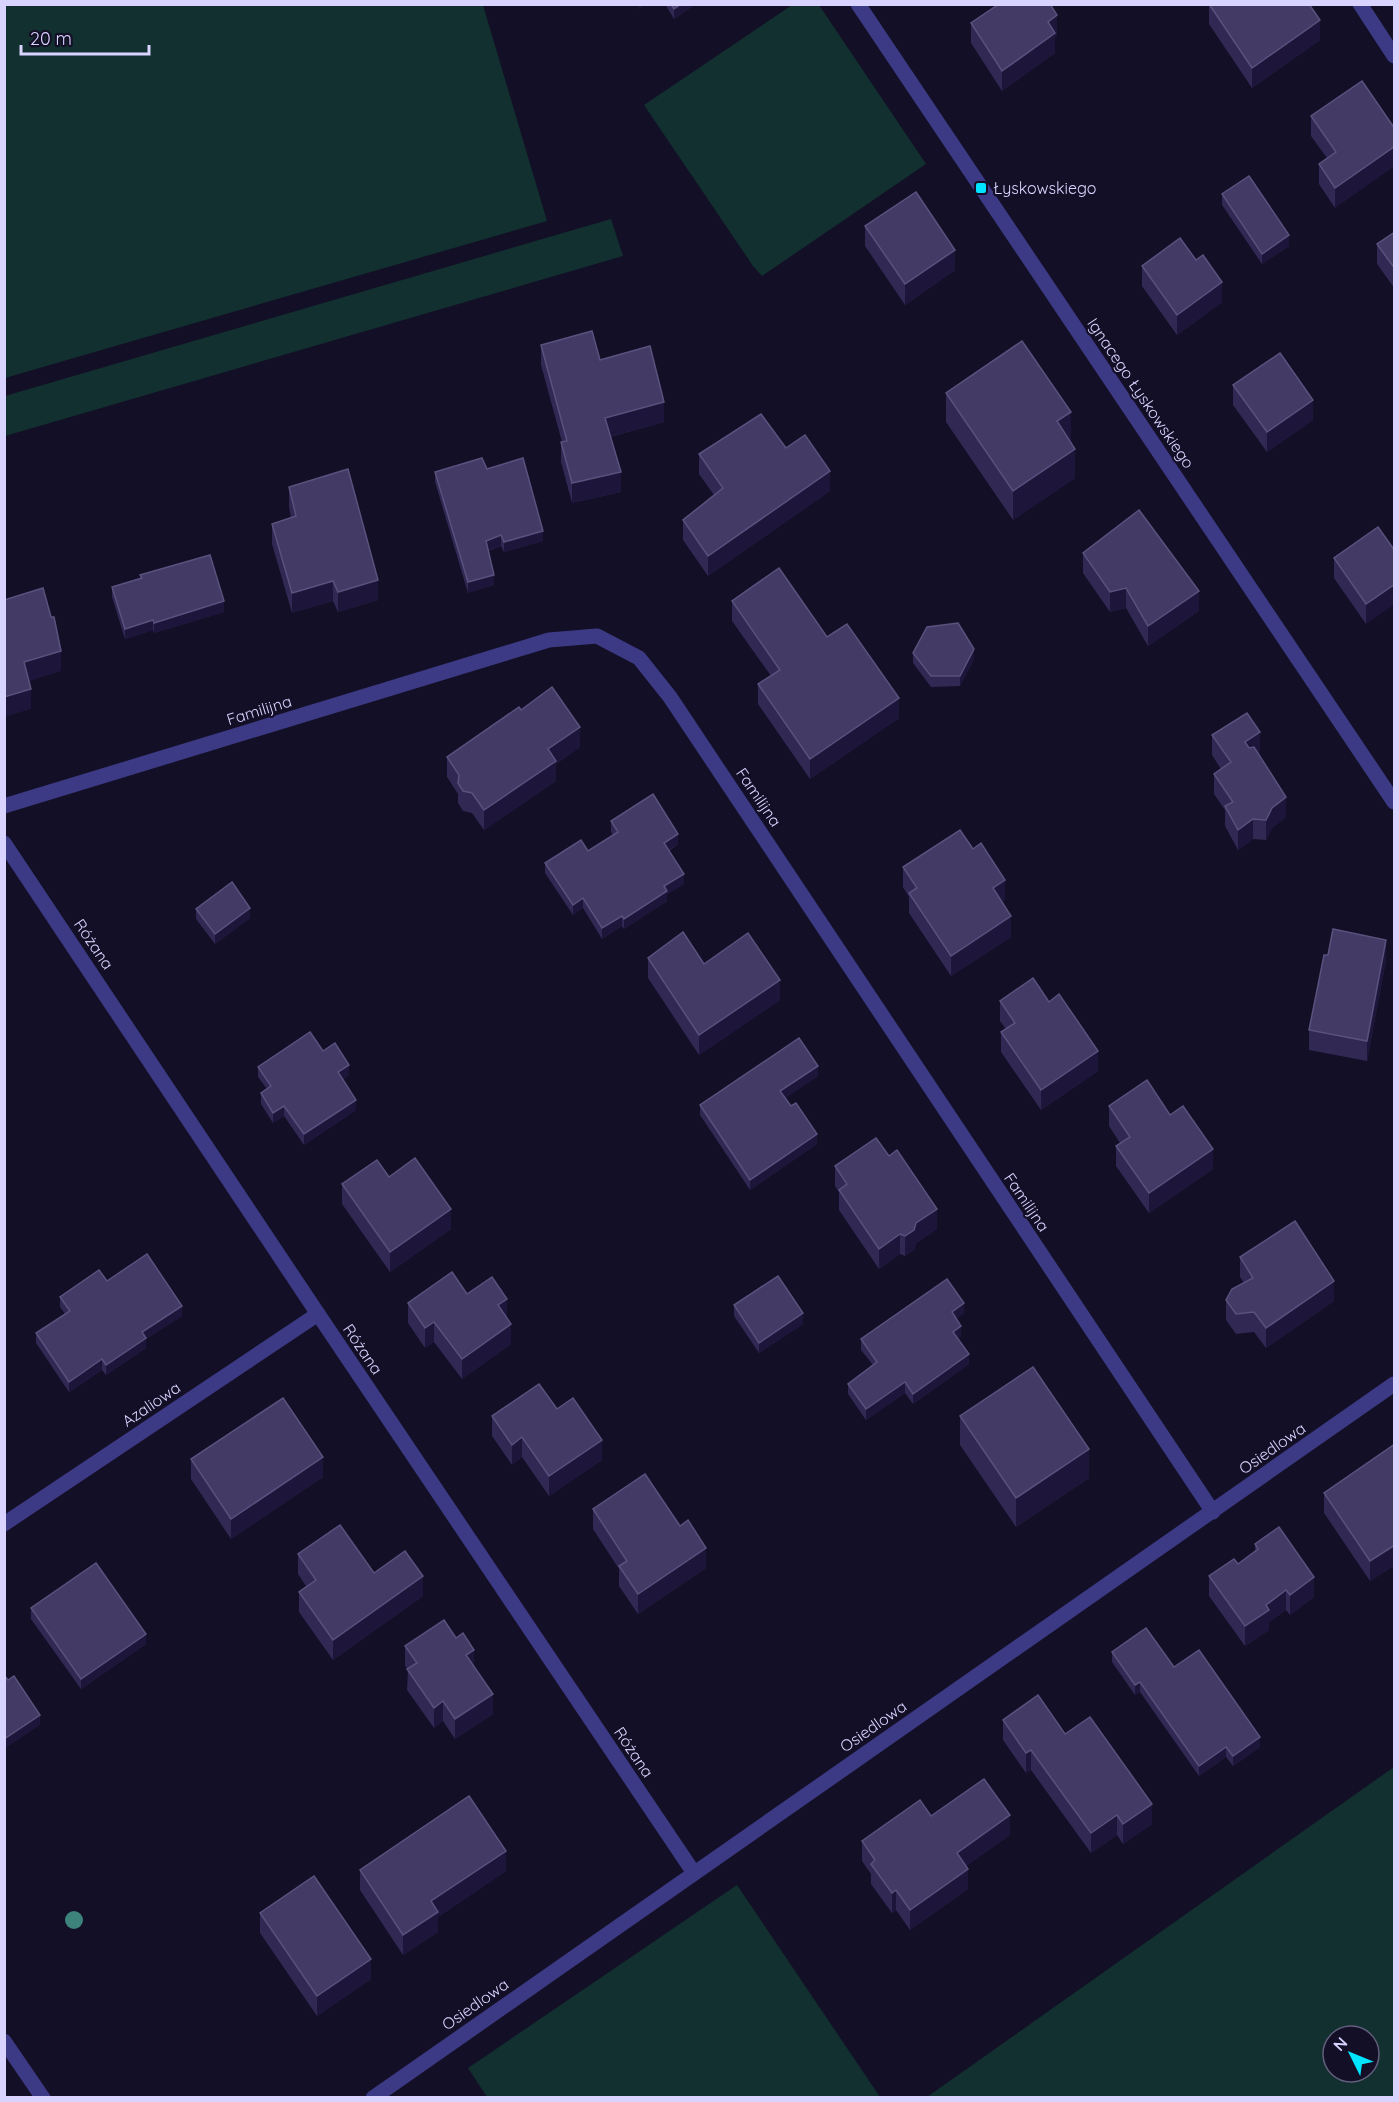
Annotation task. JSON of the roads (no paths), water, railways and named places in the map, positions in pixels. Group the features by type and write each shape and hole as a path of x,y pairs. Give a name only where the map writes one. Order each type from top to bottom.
{"street":[{"name":"Ignacego Łyskowskiego","path":"858,4 1395,802"},
{"path":"1360,4 1395,56"},
{"name":"Familijna","path":"4,806 549,640 597,636 639,658 670,697 1213,1512"},
{"name":"Różana","path":"4,843 694,1873"},
{"name":"Azaliowa","path":"4,1524 318,1314"},
{"name":"Osiedlowa","path":"372,2097 1395,1384"},
{"path":"4,2041 43,2097"}],"place":[{"name":"Łyskowskiego","path":"981,188"}]}
